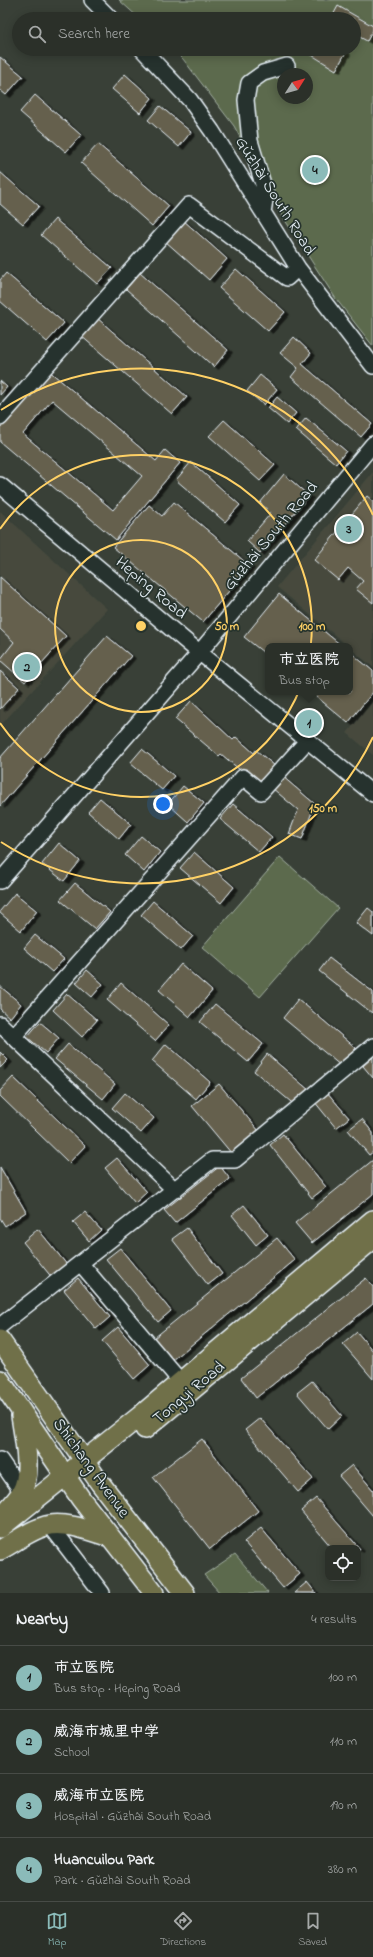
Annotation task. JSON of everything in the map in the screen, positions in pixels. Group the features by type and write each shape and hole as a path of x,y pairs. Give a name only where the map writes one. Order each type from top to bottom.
{"main road":[{"name":"Tongyi Road","path":"88,1465 181,1382 373,1220"},
{"name":"Tongyi Road","path":"88,1465 188,1394 373,1239"},
{"name":"Shichang Avenue","path":"0,1340 88,1465 185,1593"},
{"name":"Shichang Avenue","path":"0,1380 68,1481 154,1593"},
{"path":"0,1517 22,1492 28,1459 21,1410"},
{"path":"0,1542 88,1465"},
{"path":"0,1528 68,1481"},
{"path":"0,1550 41,1528 50,1525 74,1527 110,1537"}],"street":[{"path":"92,0 104,12"},
{"name":"Gǔzhài South Road","path":"149,56 190,100 298,268 373,366"},
{"path":"263,212 266,194 250,141 246,100 249,83 263,73 287,66"},
{"path":"0,418 188,205 287,278 298,268"},
{"name":"Gǔzhài South Road","path":"0,881 199,653 373,444"},
{"name":"Heping Road","path":"0,485 199,653 373,794"},
{"path":"13,1036 243,777 260,792 307,741"},
{"path":"0,1024 175,1190"},
{"path":"0,1326 212,1160 235,1160 373,1046"},
{"path":"81,1264 181,1382"},
{"path":"0,1460 22,1492"},
{"path":"50,1525 102,1593"}],"shaded area":[{"path":"373,472 373,667 353,650 353,643 344,643 277,587"},
{"path":"0,511 107,609 0,726"},
{"path":"373,701 373,755 347,733"}],"green space":[{"path":"119,0 373,0 373,346 336,299 281,214 234,126 180,56 361,56 361,12 132,12"},
{"path":"280,857 338,908 260,997 202,947"},
{"path":"235,1554 268,1593 220,1593 204,1575"}],"building":[{"path":"338,6 348,12 335,12"},
{"path":"361,19 373,26 373,30 367,41 361,38"},
{"path":"313,56 344,56 336,70"},
{"path":"0,57 23,76 6,95 0,90"},
{"path":"125,74 152,98 140,113 112,89"},
{"path":"35,95 81,135 66,152 20,112"},
{"path":"160,106 191,132 179,147 148,120"},
{"path":"98,144 169,206 152,226 81,163"},
{"path":"0,172 39,206 23,224 0,204"},
{"path":"55,219 112,268 97,284 41,235"},
{"path":"183,220 227,259 209,280 165,241"},
{"path":"236,269 285,312 268,331 219,288"},
{"path":"6,273 64,323 47,342 0,301 0,280"},
{"path":"140,273 228,350 214,367 126,289"},
{"path":"96,317 187,397 172,414 80,335"},
{"path":"294,337 311,353 302,364 372,424 361,437 291,377 298,368 280,353"},
{"path":"48,370 156,461 165,450 180,463 116,540 0,442 0,427","holes":["52,400 142,476 113,510 23,434"]},
{"path":"260,375 277,389 264,405 247,391"},
{"path":"0,381 7,387 0,395"},
{"path":"277,397 296,413 287,424 268,408"},
{"path":"306,418 346,451 336,464 296,430"},
{"path":"224,420 275,465 260,481 209,436"},
{"path":"191,462 240,505 225,522 176,480"},
{"path":"284,474 309,496 260,553 247,541 271,513 260,503"},
{"path":"367,496 373,501 373,603 356,589 363,581 348,568 338,580 314,560"},
{"path":"174,502 250,566 203,622 113,547 149,505 162,516"},
{"path":"0,577 66,636 25,682 0,660 14,642 0,629"},
{"path":"279,594 338,643 265,643 265,654 244,637"},
{"path":"107,636 131,656 0,806 0,758"},
{"path":"353,654 373,671 373,692 348,723 315,695 353,695"},
{"path":"0,671 19,688 0,709"},
{"path":"191,701 233,740 236,737 254,753 256,750 275,766 261,783 243,768 240,770 221,754 219,756 175,719"},
{"path":"142,749 174,776 162,790 130,763"},
{"path":"282,776 315,804 302,839 289,834 298,810 272,788"},
{"path":"183,786 204,803 188,822 168,804"},
{"path":"100,798 131,824 119,839 88,812"},
{"path":"233,804 272,837 259,852 220,819"},
{"path":"141,836 160,852 144,872 125,855"},
{"path":"59,843 80,861 64,881 42,864"},
{"path":"194,852 234,887 221,903 180,868"},
{"path":"75,883 110,912 95,929 60,900"},
{"path":"15,893 37,911 21,931 0,913"},
{"path":"153,901 193,936 181,950 141,915"},
{"path":"368,908 373,912 373,936 356,923"},
{"path":"35,935 64,959 52,972 24,948"},
{"path":"329,958 373,992 372,1013 319,971"},
{"path":"181,964 212,991 190,1017 159,990"},
{"path":"87,970 103,984 92,997 76,983"},
{"path":"121,983 169,1025 155,1041 107,1000"},
{"path":"0,986 21,1004 10,1018 0,1009"},
{"path":"67,994 97,1020 82,1037 53,1010"},
{"path":"298,999 356,1048 341,1066 283,1018"},
{"path":"215,1004 263,1044 248,1062 200,1022"},
{"path":"40,1022 59,1038 46,1053 27,1037"},
{"path":"68,1044 115,1084 103,1099 55,1059"},
{"path":"166,1044 210,1082 196,1099 152,1061"},
{"path":"0,1052 8,1060 0,1068"},
{"path":"267,1054 310,1091 297,1107 254,1071"},
{"path":"373,1057 373,1078 363,1066"},
{"path":"13,1077 85,1146 69,1163 0,1096 0,1091"},
{"path":"219,1084 259,1131 232,1154 192,1106"},
{"path":"326,1091 349,1118 336,1128 314,1101"},
{"path":"125,1093 154,1118 141,1133 112,1108"},
{"path":"362,1119 373,1133 373,1152 369,1155 348,1130"},
{"path":"283,1134 326,1187 312,1198 270,1145"},
{"path":"117,1158 147,1192 135,1203 105,1168"},
{"path":"373,1160 373,1194 312,1243 295,1223"},
{"path":"220,1166 230,1179 175,1223 164,1210"},
{"path":"0,1167 26,1212 5,1226 0,1218"},
{"path":"244,1205 268,1235 256,1245 232,1215"},
{"path":"85,1212 101,1230 89,1241 73,1222"},
{"path":"187,1228 222,1274 208,1285 172,1239"},
{"path":"38,1229 68,1266 53,1279 23,1242"},
{"path":"277,1238 295,1260 173,1360 154,1338"},
{"path":"120,1248 171,1311 158,1322 106,1259"},
{"path":"78,1278 110,1317 96,1329 64,1290"},
{"path":"366,1278 373,1287 373,1304 256,1398 241,1378"},
{"path":"118,1327 150,1365 134,1379 102,1341"},
{"path":"357,1332 373,1351 373,1379 343,1344"},
{"path":"312,1381 342,1416 328,1429 297,1393"},
{"path":"260,1418 313,1479 298,1492 245,1430"},
{"path":"202,1439 258,1511 210,1549 153,1477"},
{"path":"352,1465 373,1490 373,1516 339,1476"},
{"path":"316,1498 357,1545 329,1545 301,1511"},
{"path":"261,1528 300,1574 283,1588 244,1542"},
{"path":"307,1582 316,1593 294,1593"}],"place":[{"name":"Huancuilou Park","path":"315,170"},
{"name":"威海市立医院","path":"349,529"},
{"name":"威海市城里中学","path":"27,667"},
{"name":"市立医院","path":"309,723"}]}
